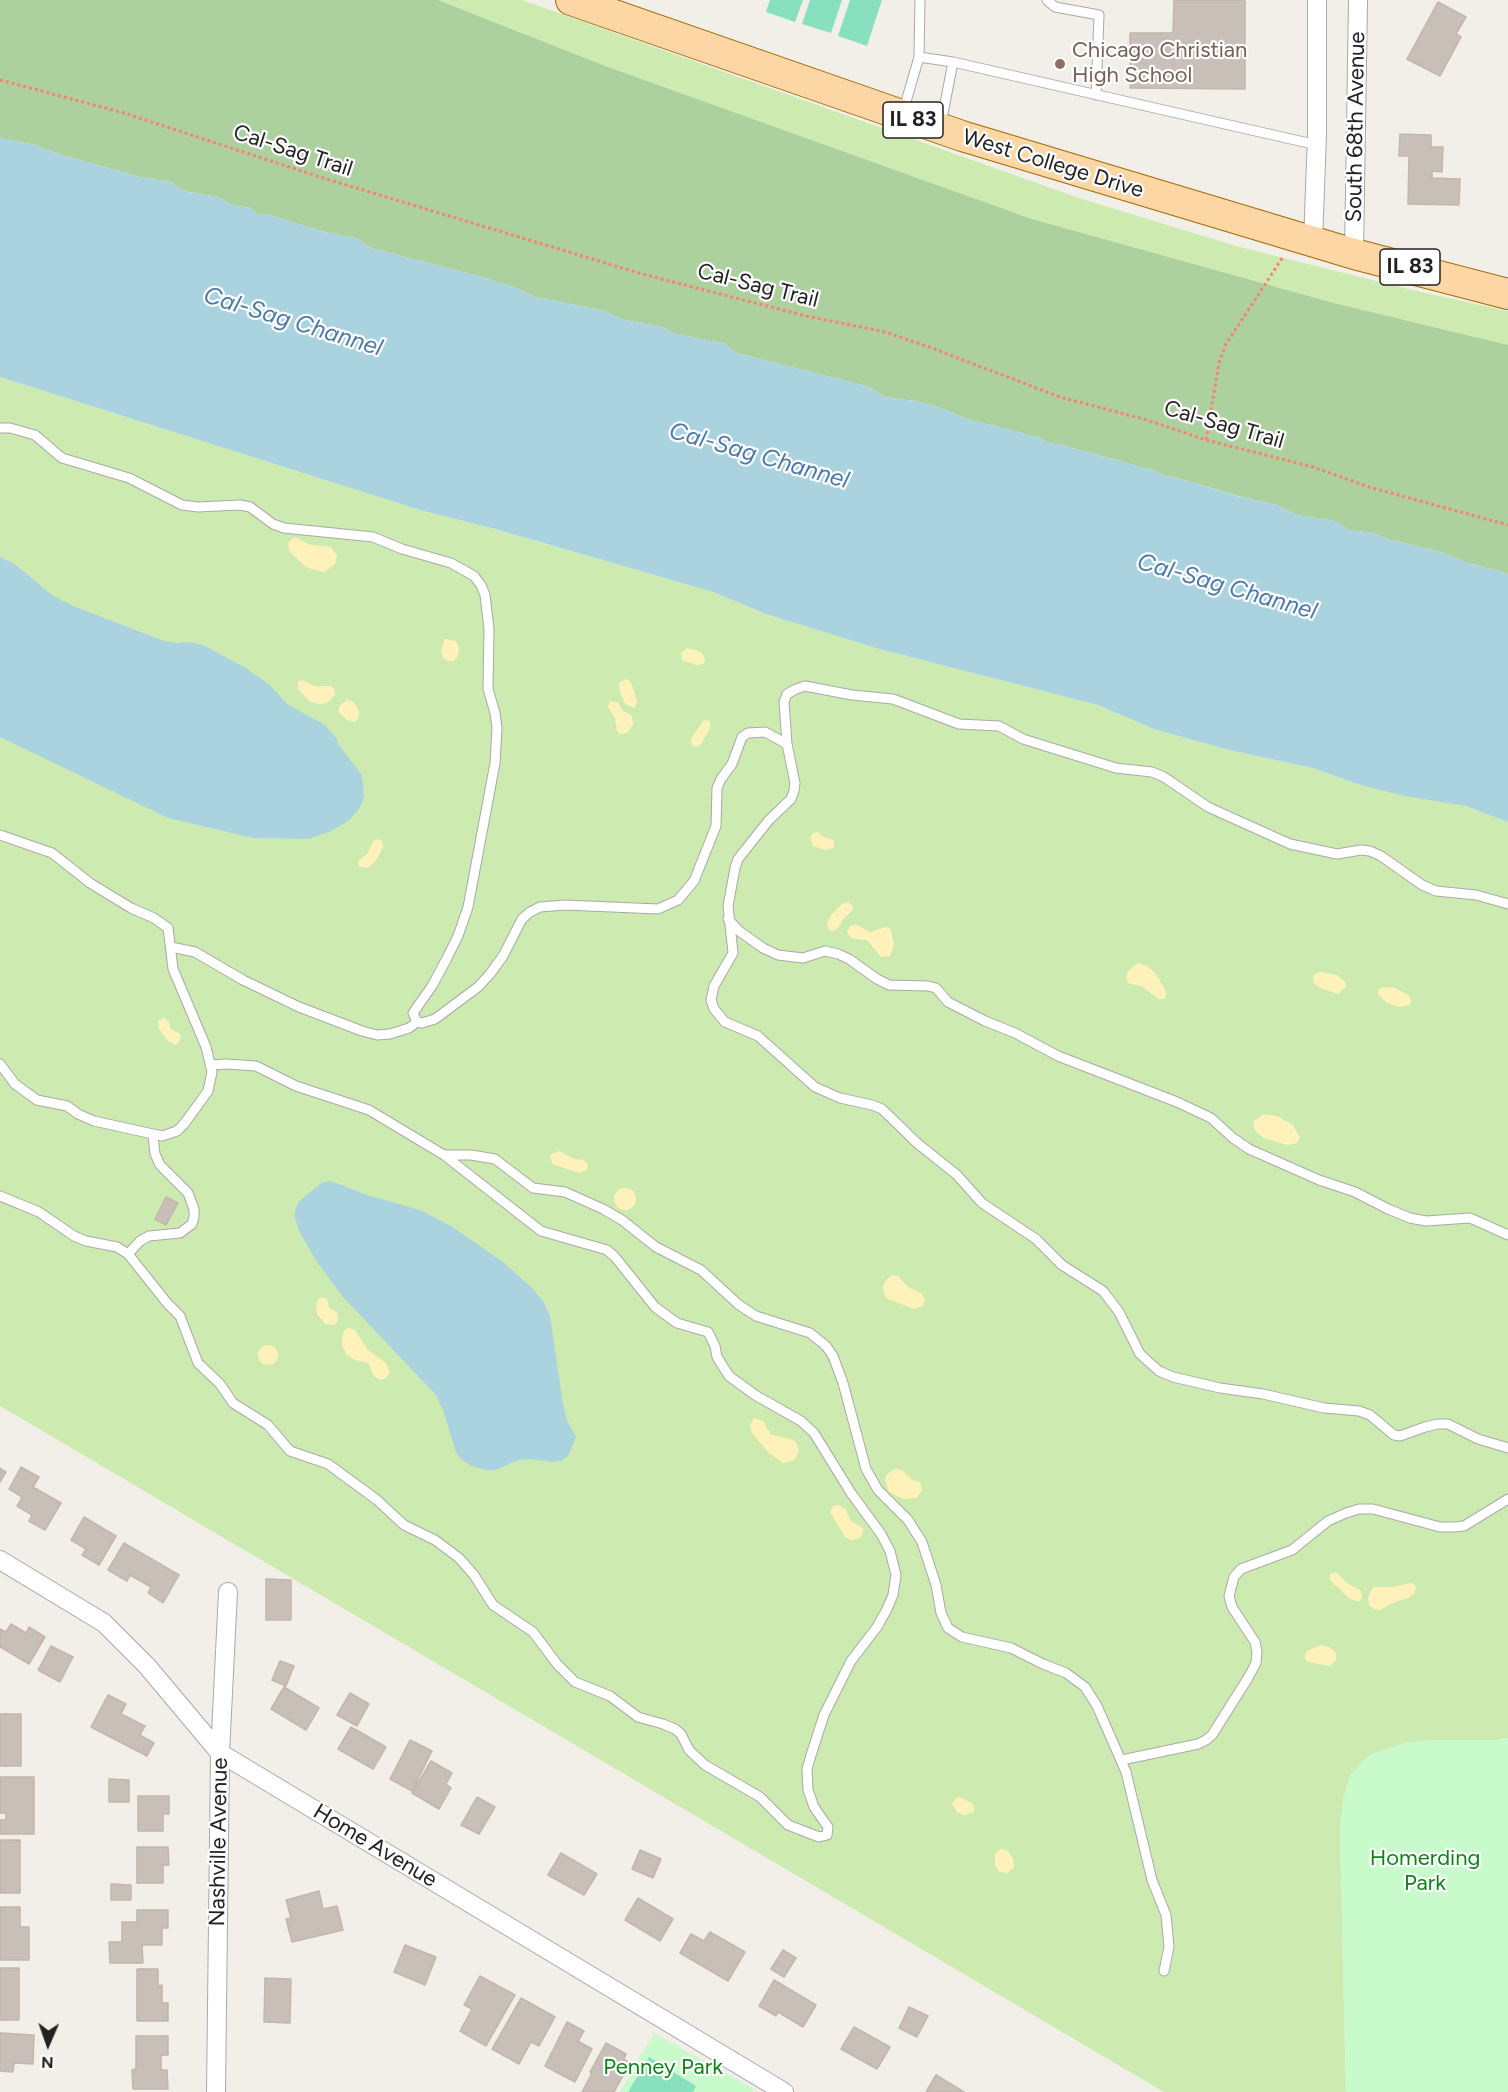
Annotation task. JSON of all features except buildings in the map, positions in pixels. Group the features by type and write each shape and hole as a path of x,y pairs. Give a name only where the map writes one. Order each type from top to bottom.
{"main road":[{"name":"West College Drive","path":"571,0 940,129 1354,254 1508,294"}],"street":[{"path":"1301,238 1317,145 1317,0"},
{"name":"South 68th Avenue","path":"1354,254 1358,0"},
{"name":"Home Avenue","path":"0,1560 104,1623 147,1666 220,1753 784,2092"},
{"name":"Nashville Avenue","path":"216,2092 220,1753 228,1592"}],"lane":[{"path":"902,116 919,57 920,0"},
{"path":"1047,0 1055,7 1099,15 1095,95"},
{"path":"919,57 953,62 1317,145"},
{"path":"940,129 953,62"},
{"path":"0,428 10,428 35,435 62,458 129,478 182,505 198,507 240,505 250,507 273,524 284,528 373,537 402,549 451,563 474,576 481,585 485,595 489,629 488,689 497,728 495,763 468,907 458,936 446,960 432,986 413,1013 417,1022"},
{"path":"1508,904 1476,896 1436,891 1422,885 1381,856 1370,851 1361,850 1337,854 1290,844 1208,807 1164,777 1152,772 1116,768 1023,739 999,726 959,724 893,699 852,695 806,686 787,694 784,702 787,744 794,771 794,791 791,799 769,820 738,859 728,906 733,953 711,993 714,1009 725,1022 758,1036 815,1088 840,1098 882,1109 917,1143 957,1175 982,1203 1036,1239 1062,1265 1103,1291 1119,1312 1140,1354 1159,1371 1173,1377 1220,1388 1263,1394 1315,1406 1359,1410 1370,1414 1394,1435 1400,1436 1432,1426 1448,1424 1484,1442 1508,1448"},
{"path":"171,947 195,952 243,980 299,1007 362,1031 377,1035 390,1034 409,1028 417,1022 422,1023 435,1019 478,987 503,956 522,919 540,907 565,905 658,909 678,900 694,881 716,826 717,788 732,764 742,737 748,733 765,732 787,744"},
{"path":"0,836 52,853 90,883 168,928 173,969 200,1032 211,1065 211,1081 208,1091 177,1131 168,1135 153,1136 94,1121 67,1106 37,1100 15,1084 0,1064"},
{"path":"728,919 739,931 763,948 778,955 803,958 825,951 832,952 849,959 889,985 936,988 948,1002 985,1021 1015,1033 1058,1056 1177,1102 1211,1118 1249,1149 1319,1180 1355,1192 1410,1218 1426,1221 1470,1218 1508,1235"},
{"path":"0,1196 39,1212 74,1236 86,1241 117,1247 128,1254 167,1304 180,1316 194,1354 204,1370 220,1384 233,1403 268,1425 290,1451 328,1464 376,1500 404,1525 435,1540 459,1558 474,1575 493,1605 533,1632 557,1664 575,1682 610,1696 638,1717 675,1729 681,1734 689,1750 705,1765 759,1797 788,1825 819,1837 827,1834 828,1827 810,1798 806,1780 807,1769 831,1700 851,1661 877,1626 893,1595 896,1575 894,1563 881,1534 851,1493 824,1445 801,1421 755,1395 729,1376 717,1357 715,1346 708,1332 677,1323 655,1307 607,1250 597,1245 541,1230 444,1155 369,1110 296,1086 256,1066 211,1065"},
{"path":"128,1254 148,1236 180,1233 192,1224 194,1217 194,1209 188,1193 160,1165 155,1154 153,1136"},
{"path":"444,1155 471,1155 495,1159 503,1163 522,1182 533,1188 565,1192 603,1209 622,1220 656,1247 700,1270 711,1278 728,1297 756,1316 804,1331 820,1340 833,1356 838,1368 859,1446 871,1480 908,1520 922,1542 936,1585 941,1613 948,1628 962,1636 1011,1648 1075,1678 1085,1687 1097,1706 1122,1760 1152,1880 1166,1915 1169,1947 1164,1971"},
{"path":"1122,1760 1198,1744 1206,1740 1212,1735 1248,1678 1256,1663 1255,1642 1232,1607 1229,1596 1230,1586 1241,1569 1292,1550 1328,1521 1359,1509 1373,1509 1440,1527 1454,1527 1464,1526 1508,1499"}],"path":[{"name":"Cal-Sag Trail","path":"0,80 124,113 304,172 631,271 806,316 885,332 1060,398 1147,420 1206,440 1312,467 1369,487 1508,525"},
{"path":"1206,440 1220,363 1226,344 1284,256 1301,238"}],"green space":[{"path":"0,0 438,0 608,67 1032,219 1334,303 1508,345 1508,574 1373,533 1348,530 1335,521 1297,515 1277,505 1048,443 1041,438 967,419 941,408 915,401 884,397 870,387 736,353 726,344 620,319 605,311 535,297 489,279 371,248 358,239 321,231 269,215 257,214 250,208 232,205 218,197 183,191 171,182 139,177 35,145 0,138"},
{"path":"438,0 522,0 1079,198 1236,246 1412,290 1508,311 1508,345 1334,303 1032,219 608,67"},
{"path":"770,0 803,0 795,22 766,12"},
{"path":"810,0 842,0 831,33 802,24"},
{"path":"850,0 882,0 867,46 838,36"},
{"path":"0,377 420,510 713,592 766,614 879,649 1098,705 1154,729 1225,749 1313,768 1357,784 1466,806 1508,822 1508,1738 1404,1743 1351,1774 1344,1796 1340,1827 1346,2092 1164,2092 0,1406"},
{"name":"Homerding Park","path":"1508,1738 1508,2092 1346,2092 1340,1827 1344,1796 1351,1774 1369,1755 1404,1743"},
{"name":"Penney Park","path":"654,2033 754,2089 753,2092 620,2092"},
{"path":"649,2057 696,2086 693,2092 628,2092"}],"sand":[{"path":"294,537 311,545 331,547 337,556 335,564 324,572 305,566 289,551 288,543"},
{"path":"445,639 456,641 459,647 458,656 454,661 443,658 441,650"},
{"path":"687,648 703,654 704,664 697,665 682,660 681,653"},
{"path":"626,679 630,681 634,691 637,702 634,708 625,704 620,692 619,683"},
{"path":"302,680 315,686 331,686 335,690 335,695 327,703 310,702 298,689 298,682"},
{"path":"347,700 354,702 359,711 359,717 355,722 347,720 338,711"},
{"path":"610,701 618,703 623,711 632,716 633,725 627,733 621,734 617,731 615,718 608,707"},
{"path":"704,720 710,721 710,728 701,744 697,747 693,746 692,737"},
{"path":"818,832 823,837 834,840 834,848 825,850 813,846 810,838 813,833"},
{"path":"378,839 382,841 383,847 377,859 368,868 359,867 358,861 367,854 373,842"},
{"path":"848,902 853,906 852,911 838,928 833,931 829,930 827,922 831,915 842,904"},
{"path":"851,925 857,925 870,932 890,928 894,944 890,956 881,957 867,940 854,939 849,936 847,931"},
{"path":"1138,963 1148,966 1156,974 1166,992 1165,999 1159,999 1141,986 1128,983 1126,977 1128,971"},
{"path":"1320,972 1337,975 1345,982 1346,987 1338,994 1320,988 1314,983 1313,978"},
{"path":"1395,988 1408,995 1411,1000 1410,1005 1399,1007 1387,1003 1378,994 1379,989"},
{"path":"164,1018 169,1022 171,1029 180,1034 181,1039 176,1045 168,1041 159,1029 158,1021"},
{"path":"1264,1114 1277,1116 1293,1125 1300,1138 1297,1143 1287,1145 1264,1138 1256,1132 1254,1121"},
{"path":"559,1151 574,1159 584,1160 588,1165 587,1170 579,1173 552,1164 550,1155"},
{"path":"625,1188 633,1191 636,1199 633,1207 625,1210 617,1207 614,1199 617,1191"},
{"path":"892,1275 898,1276 908,1287 921,1293 925,1299 923,1306 914,1309 885,1296 883,1286"},
{"path":"322,1297 327,1299 329,1308 337,1312 338,1320 335,1325 325,1324 317,1314 316,1304"},
{"path":"348,1328 355,1330 368,1350 386,1363 390,1372 386,1378 380,1380 374,1376 368,1363 355,1360 347,1355 342,1345 342,1337"},
{"path":"268,1345 275,1348 278,1355 275,1362 268,1365 261,1362 258,1355 261,1348"},
{"path":"754,1418 763,1421 771,1435 796,1442 799,1451 794,1460 783,1463 768,1452 752,1433 750,1425"},
{"path":"895,1469 902,1470 912,1480 920,1482 922,1490 917,1498 904,1499 889,1492 885,1480 887,1474"},
{"path":"838,1505 845,1509 851,1521 863,1528 860,1538 851,1540 845,1537 830,1512 833,1506"},
{"path":"1336,1572 1347,1583 1361,1591 1360,1601 1349,1598 1330,1580 1330,1574"},
{"path":"1411,1583 1416,1588 1414,1594 1408,1598 1380,1610 1369,1605 1368,1597 1373,1587 1392,1587"},
{"path":"1321,1645 1329,1647 1336,1653 1336,1660 1330,1666 1308,1662 1305,1659 1305,1654 1309,1650"},
{"path":"959,1797 973,1804 974,1812 964,1815 957,1812 952,1804"},
{"path":"1000,1849 1007,1850 1013,1858 1014,1867 1008,1873 999,1872 995,1865 995,1854"}],"water":[{"name":"Cal-Sag Channel","path":"0,138 35,145 139,177 171,182 183,191 218,197 232,205 250,208 257,214 269,215 321,231 358,239 371,248 489,279 535,297 605,311 620,319 726,344 736,353 870,387 884,397 915,401 941,408 967,419 1041,438 1048,443 1277,505 1297,515 1336,521 1348,530 1373,533 1508,574 1508,822 1466,806 1405,796 1357,784 1313,768 1225,749 1154,729 1098,705 879,649 766,614 713,592 495,529 420,510 0,377"},
{"path":"0,557 16,565 52,595 73,606 164,641 203,645 246,668 271,686 287,704 325,725 337,739 338,744 362,775 364,798 359,809 348,821 329,832 309,839 253,838 168,818 0,737"},
{"path":"331,1181 367,1195 420,1210 451,1226 503,1262 532,1288 543,1301 550,1316 563,1404 567,1420 576,1437 568,1456 561,1461 552,1462 519,1460 495,1470 471,1466 461,1459 456,1452 436,1395 343,1297 317,1262 300,1233 295,1219 295,1210 299,1201 323,1182"}],"place":[{"name":"Chicago Christian High School","path":"1060,64"}]}
